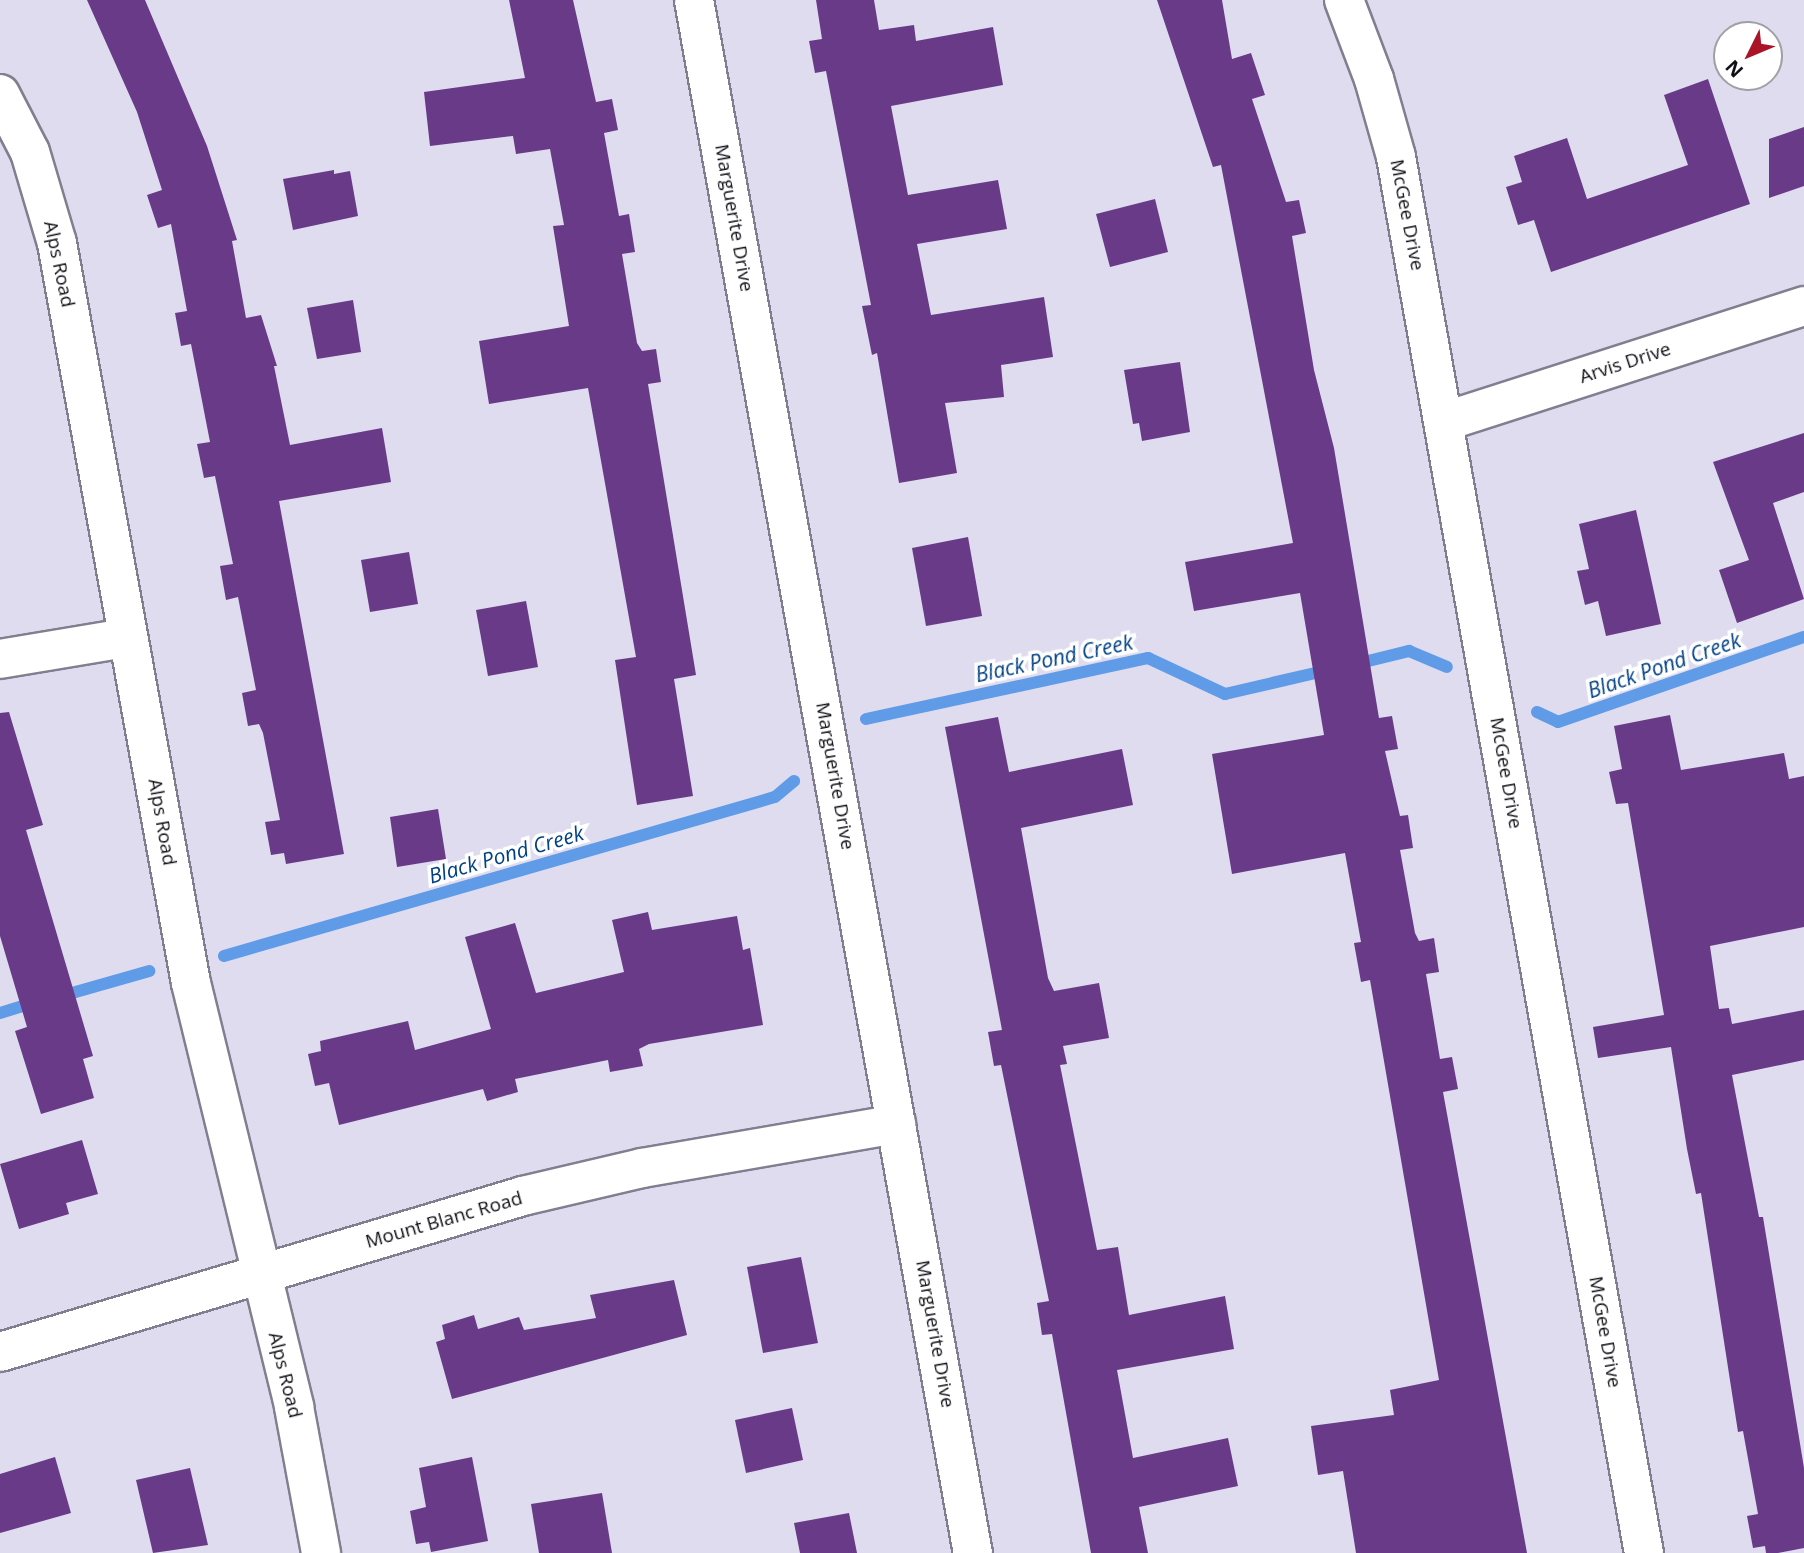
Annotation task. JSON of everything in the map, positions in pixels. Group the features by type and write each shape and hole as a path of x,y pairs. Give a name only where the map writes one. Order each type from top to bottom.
{"street":[{"name":"Marguerite Drive","path":"694,0 973,1553"},
{"name":"McGee Drive","path":"1344,0 1374,79 1396,157 1446,421 1644,1553"},
{"name":"Alps Road","path":"0,94 30,152 57,243 126,638 191,983 259,1274 294,1407 321,1553"},
{"name":"Arvis Drive","path":"1446,421 1804,306"},
{"path":"0,659 126,638"},
{"name":"Mount Blanc Road","path":"0,1352 259,1274 589,1180 896,1124"}],"building":[{"path":"87,0 145,0 207,146 237,240 232,241 246,318 261,315 277,366 274,366 290,445 382,428 391,482 279,501 344,854 286,864 284,853 271,855 265,822 280,820 263,733 259,724 248,726 242,693 256,690 238,597 226,600 220,566 233,564 215,476 204,478 197,444 210,442 191,344 181,346 175,313 187,311 171,224 158,228 147,195 162,190 137,112"},
{"path":"509,0 573,0 596,102 612,99 618,130 604,133 619,216 629,214 635,252 622,254 637,343 642,351 656,349 661,382 648,384 696,675 674,679 693,796 637,805 615,660 636,657 588,388 489,404 479,341 569,326 553,226 564,225 550,149 516,154 513,136 430,146 424,92 525,78"},
{"path":"816,0 874,0 879,30 914,25 916,41 993,27 1003,85 891,106 908,195 998,180 1007,229 917,244 931,315 1044,297 1053,357 1001,365 1004,397 945,403 957,473 899,483 877,353 872,355 862,306 871,305 826,71 815,73 809,41 822,39"},
{"path":"1157,0 1222,0 1232,59 1251,53 1265,95 1252,99 1286,202 1299,200 1306,233 1292,236 1314,370 1334,448 1379,718 1392,716 1398,749 1385,751 1400,816 1408,815 1413,848 1400,850 1415,933 1419,941 1434,938 1439,972 1426,974 1440,1059 1452,1057 1458,1089 1443,1092 1527,1553 1356,1553 1343,1471 1318,1475 1311,1426 1394,1415 1390,1390 1439,1380 1370,980 1361,982 1354,943 1361,942 1345,853 1232,874 1212,754 1324,735 1300,593 1194,611 1185,562 1293,543 1221,165 1213,167"},
{"path":"1708,79 1750,204 1551,272 1534,220 1518,225 1506,187 1522,182 1514,156 1567,138 1587,199 1688,165 1664,95"},
{"path":"1804,127 1804,186 1769,198 1769,139"},
{"path":"334,170 334,174 350,171 358,216 293,230 283,179"},
{"path":"1155,199 1168,252 1110,267 1096,214"},
{"path":"353,300 361,352 317,359 307,308"},
{"path":"1180,362 1190,432 1142,441 1139,423 1133,424 1124,370"},
{"path":"1804,433 1804,492 1773,503 1804,599 1737,623 1719,570 1749,560 1713,462"},
{"path":"1636,510 1661,624 1606,636 1598,601 1585,605 1577,571 1589,569 1579,524"},
{"path":"968,537 982,616 926,626 912,548"},
{"path":"409,552 418,604 370,612 361,560"},
{"path":"526,601 538,667 488,676 476,610"},
{"path":"9,712 43,825 26,830 93,1056 83,1059 94,1098 41,1114 15,1031 27,1027 0,936 0,713"},
{"path":"1670,715 1681,770 1784,753 1789,779 1804,776 1804,927 1710,946 1719,1009 1729,1008 1732,1024 1804,1010 1804,1060 1732,1075 1759,1217 1763,1217 1804,1468 1804,1548 1778,1553 1766,1553 1765,1546 1753,1548 1747,1516 1758,1514 1743,1431 1738,1432 1701,1193 1696,1194 1671,1047 1598,1058 1593,1027 1664,1015 1628,803 1616,804 1609,772 1622,769 1614,726"},
{"path":"998,717 1009,772 1122,749 1133,805 1021,828 1048,978 1054,991 1099,983 1109,1038 1063,1046 1067,1064 1060,1065 1097,1250 1118,1247 1129,1315 1225,1296 1234,1349 1117,1370 1133,1458 1228,1438 1238,1486 1139,1507 1148,1553 1091,1553 1052,1334 1042,1335 1037,1303 1049,1301 1001,1065 994,1066 988,1032 1002,1030 945,727"},
{"path":"438,809 446,859 397,867 390,817"},
{"path":"648,912 652,930 737,916 743,950 750,948 763,1025 649,1044 639,1049 643,1066 610,1072 608,1060 515,1079 518,1092 487,1101 483,1089 339,1125 329,1083 315,1086 308,1054 321,1051 320,1041 408,1021 415,1050 491,1029 465,937 515,923 536,993 624,972 612,920"},
{"path":"82,1140 98,1194 66,1203 69,1214 19,1229 0,1164"},
{"path":"801,1257 818,1343 763,1353 747,1267"},
{"path":"674,1280 687,1335 452,1399 436,1342 445,1339 442,1325 474,1315 478,1329 519,1317 524,1330 596,1318 590,1295"},
{"path":"792,1408 803,1460 746,1473 735,1420"},
{"path":"55,1457 71,1513 0,1533 0,1474"},
{"path":"472,1457 488,1541 431,1552 429,1542 416,1544 410,1511 426,1507 419,1468"},
{"path":"190,1468 208,1545 153,1553 136,1480"},
{"path":"602,1493 612,1553 539,1553 531,1504"},
{"path":"849,1513 857,1553 800,1553 794,1523"}],"waterway":[{"name":"Black Pond Creek","path":"1537,712 1558,722 1804,637"},
{"name":"Black Pond Creek","path":"1356,664 1409,651 1447,667"},
{"name":"Black Pond Creek","path":"866,719 1148,658 1225,694 1328,670"},
{"name":"Black Pond Creek","path":"224,956 775,797 794,781"},
{"name":"Black Pond Creek","path":"58,997 149,971"},
{"name":"Black Pond Creek","path":"0,1013 37,1002"}]}
